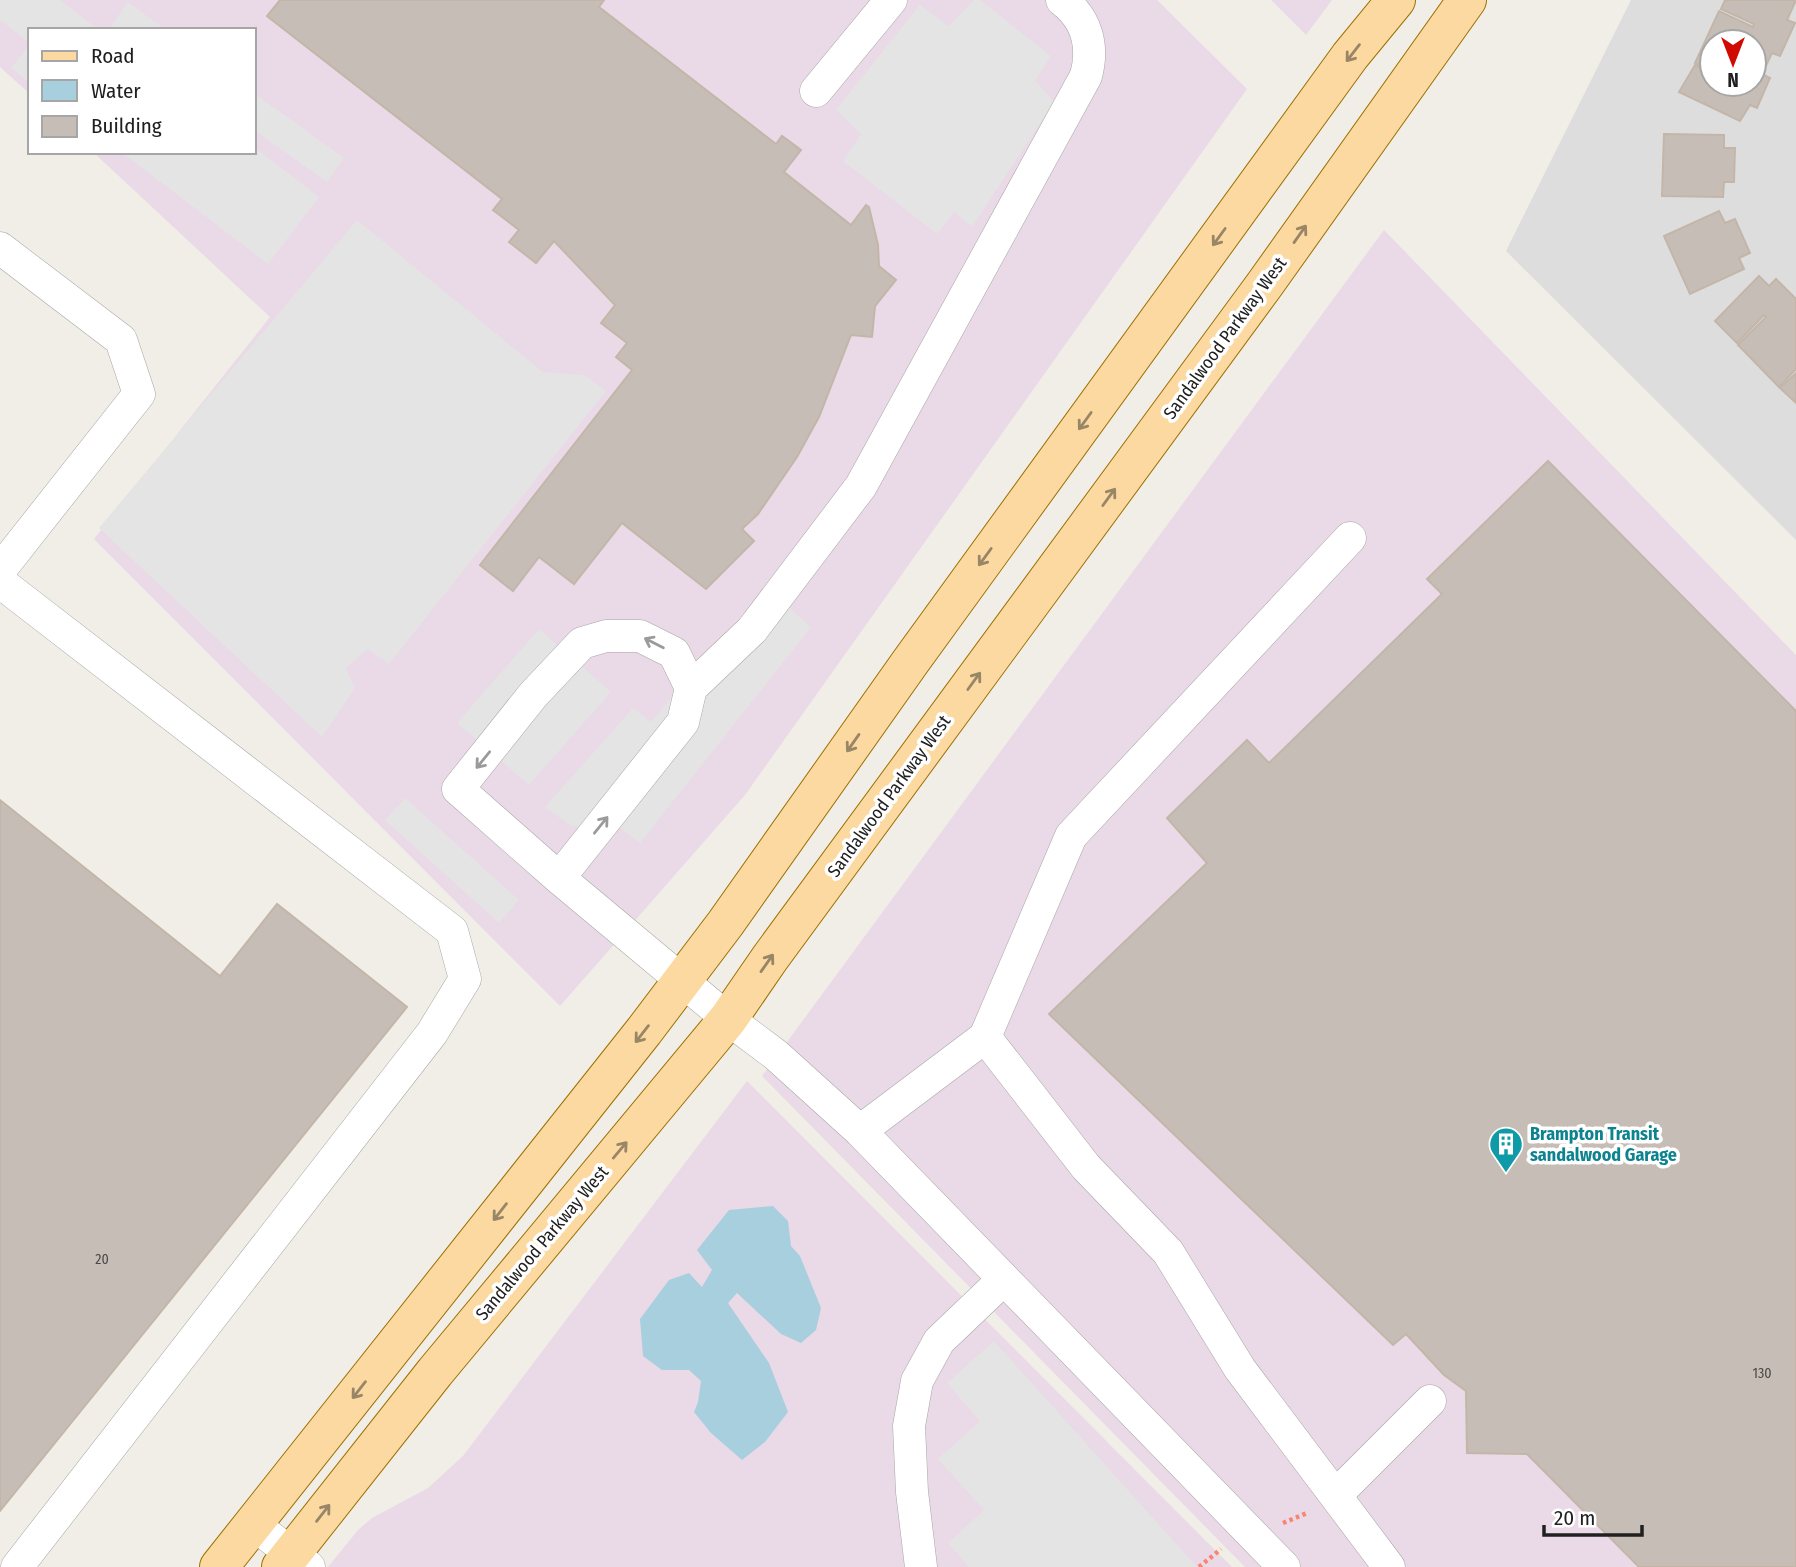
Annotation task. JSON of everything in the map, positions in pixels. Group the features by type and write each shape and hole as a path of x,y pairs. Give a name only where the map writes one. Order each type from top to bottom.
{"main road":[{"path":"219,1567 683,979 1049,469 1350,56 1396,0"},
{"name":"Sandalwood Parkway West","path":"294,1563 435,1372 728,1019 1265,284 1467,0"}],"lane":[{"path":"816,91 891,0"},
{"path":"559,878 683,722 691,688 752,630 861,486 1086,76 1090,58 1088,35 1072,8 1062,0"},
{"path":"0,248 121,340 139,394 0,570"},
{"path":"860,1131 985,1037 1071,836 1350,538"},
{"path":"0,582 452,931 465,979 424,1044 17,1567"},
{"path":"691,688 674,653 640,636 606,636 582,643 533,695 458,789 559,878 728,1019 776,1055 860,1131 1284,1567"},
{"path":"985,1037 1086,1167 1168,1252 1240,1368 1389,1567"},
{"path":"921,1567 912,1492 909,1426 917,1381 939,1342 1003,1280"},
{"path":"1336,1495 1430,1401"},
{"path":"253,1524 294,1563"}],"shaded area":[{"path":"0,0 1157,0 1247,89 745,795 560,1006 94,539 270,317 95,154 256,154 256,28 28,28 28,92 0,67"},
{"path":"0,0 60,0 96,28 28,28 28,41 0,20"},
{"path":"974,0 980,0 1051,56 1035,81 1054,102 972,227 954,212 937,234 843,161 861,134 836,110 920,5 949,26"},
{"path":"1271,0 1332,0 1306,35"},
{"path":"1631,0 1796,0 1796,540 1506,251"},
{"path":"128,2 163,28 112,28"},
{"path":"28,47 28,81 11,68"},
{"path":"256,94 344,158 327,182 256,131"},
{"path":"256,149 319,197 268,264 124,154 256,154"},
{"path":"357,220 543,372 585,375 606,391 389,664 368,649 346,668 355,688 322,737 99,528"},
{"name":"Brampton Transit sandalwood Garage","path":"1384,230 1796,655 1796,1567 1245,1567 762,1076"},
{"path":"766,587 811,627 640,843 620,828 571,826 545,807 633,708 651,722"},
{"path":"539,629 611,692 529,785 457,723"},
{"path":"405,798 519,900 499,923 385,820"},
{"path":"747,1081 1232,1567 328,1567 358,1530 372,1518 428,1488 463,1456"},
{"path":"994,1341 1197,1567 969,1567 948,1543 984,1510 938,1459 980,1421 947,1383"}],"water":[{"path":"773,1206 788,1221 791,1246 800,1256 821,1308 816,1330 801,1343 781,1334 737,1293 728,1303 769,1363 788,1412 765,1442 742,1460 711,1433 694,1412 701,1381 689,1370 662,1370 643,1356 640,1319 669,1280 689,1273 702,1287 712,1270 697,1250 729,1210"}],"building":[{"path":"280,0 604,0 599,7 776,144 782,136 801,150 784,172 851,225 866,205 869,207 878,245 879,266 896,280 875,306 872,337 851,335 819,417 797,457 758,514 742,529 754,541 706,589 622,523 574,584 539,557 513,591 480,565 632,370 616,357 627,343 601,323 615,305 554,241 536,263 509,242 519,230 493,210 502,199 267,16"},
{"path":"1725,0 1796,0 1787,20 1795,23 1780,56 1772,53 1768,61 1768,28 1711,28 1719,11 1753,27 1754,24 1721,9"},
{"path":"1695,65 1698,66 1698,98 1761,98 1757,108 1750,105 1740,121 1679,92"},
{"path":"1664,134 1724,135 1724,148 1735,148 1734,182 1724,182 1723,197 1662,196"},
{"path":"1719,211 1725,223 1735,219 1750,253 1739,258 1744,269 1690,294 1664,236"},
{"path":"1759,276 1769,286 1776,279 1796,299 1796,369 1779,387 1738,345 1766,317 1764,315 1737,343 1715,321"},
{"path":"1796,373 1796,403 1780,388"},
{"name":"Brampton Transit sandalwood Garage","path":"1548,461 1796,711 1796,1567 1639,1567 1527,1454 1467,1453 1466,1391 1444,1375 1406,1334 1393,1345 1049,1014 1207,863 1167,818 1247,740 1269,763 1442,594 1427,579"},
{"path":"0,800 220,976 277,904 407,1007 0,1511"}],"place":[{"name":"Brampton Transit sandalwood Garage","path":"1506,1174"}]}
